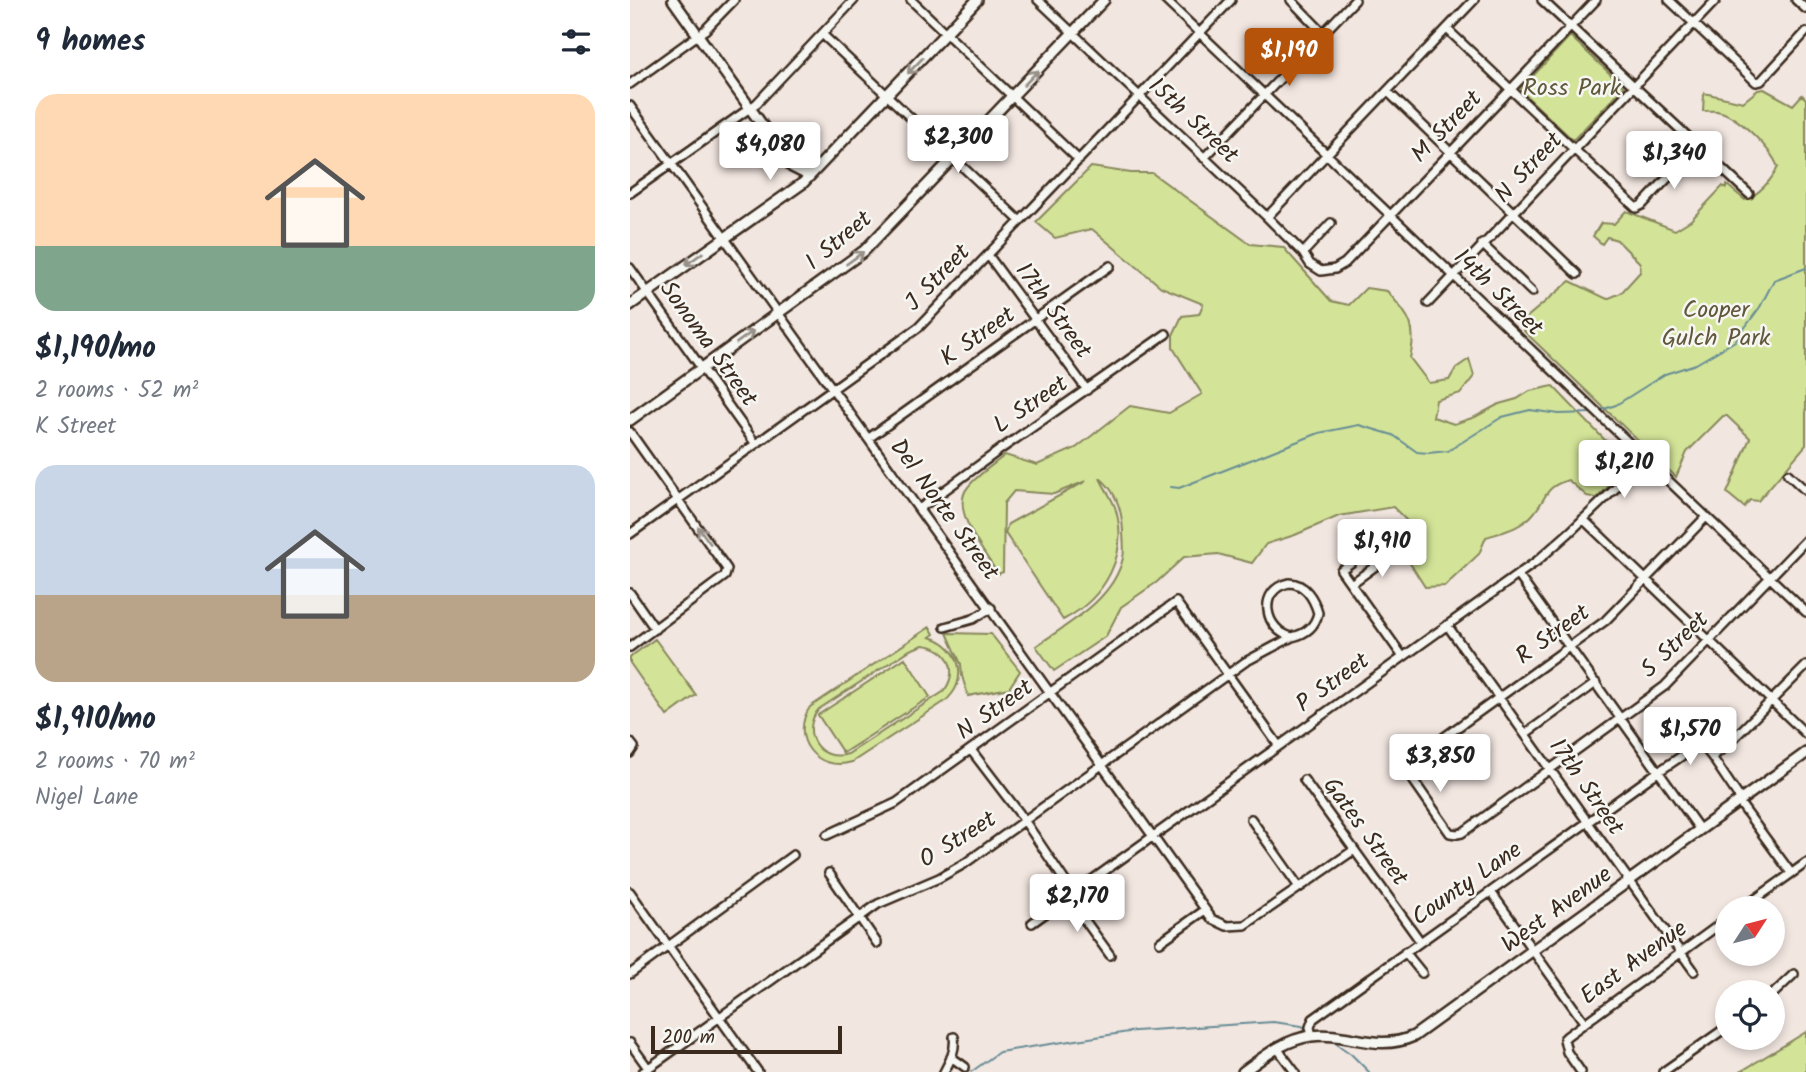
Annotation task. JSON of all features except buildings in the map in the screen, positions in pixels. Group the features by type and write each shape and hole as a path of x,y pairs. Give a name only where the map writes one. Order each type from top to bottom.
{"main road":[{"path":"673,0 792,167 800,172 811,170 829,150 838,146"},
{"path":"630,305 803,183 977,0"},
{"name":"I Street","path":"630,420 864,251 1104,0"},
{"path":"769,205 794,183 792,167"},
{"name":"West Avenue","path":"1312,1036 1373,1043 1403,1040 1414,1035 1806,753"},
{"path":"1243,1072 1277,1048 1312,1036"}],"street":[{"path":"630,84 698,36 734,0"},
{"path":"630,193 750,108 854,0"},
{"path":"911,0 1079,160"},
{"name":"15th Street","path":"1038,0 1321,271"},
{"name":"14th Street","path":"1165,0 1806,612"},
{"name":"J Street","path":"630,534 919,327 1231,0"},
{"path":"1291,0 1324,33"},
{"path":"1204,158 1355,0"},
{"path":"1267,217 1474,0"},
{"path":"1542,0 1748,194"},
{"name":"M Street","path":"1321,271 1335,269 1345,263 1596,0"},
{"path":"1669,0 1756,82 1761,81 1806,32"},
{"name":"N Street","path":"1428,303 1716,0"},
{"path":"1796,0 1806,9"},
{"path":"1447,29 1636,208 1642,205 1697,147"},
{"path":"822,34 1020,221"},
{"path":"1387,92 1577,274"},
{"name":"Del Norte Street","path":"630,106 1205,910 1217,923 1232,927 1252,921 1300,887"},
{"path":"1303,253 1331,223"},
{"name":"14th Street","path":"1482,244 1532,292"},
{"name":"17th Street","path":"988,255 1087,390"},
{"name":"K Street","path":"869,438 1110,266"},
{"name":"Sonoma Street","path":"630,268 755,443"},
{"name":"L Street","path":"919,509 1166,334"},
{"path":"630,432 724,563 727,572 630,647"},
{"name":"P Street","path":"1032,923 1518,575 1555,546 1645,460"},
{"path":"1788,474 1806,491"},
{"name":"R Street","path":"1455,834 1449,831 1410,777 1408,767 1414,759 1611,616 1706,517"},
{"path":"1583,519 1806,734"},
{"name":"S Street","path":"1455,834 1462,832 1550,770 1665,686 1806,540"},
{"path":"1351,584 1396,551"},
{"path":"1352,562 1341,570 1403,657"},
{"path":"1518,575 1700,830"},
{"path":"1289,583 1302,587 1315,603 1318,613 1312,627 1303,634 1292,637 1280,630 1270,617 1267,605 1272,592 1289,583"},
{"path":"630,593 655,629"},
{"name":"N Street","path":"827,835 895,803 1176,602 1228,674"},
{"path":"945,627 972,619 991,608"},
{"name":"17th Street","path":"1447,625 1694,971"},
{"name":"O Street","path":"646,1070 886,899 952,871 1228,674 1292,637"},
{"path":"1791,873 1712,757 1732,742 1806,666"},
{"path":"1228,674 1279,746"},
{"path":"1524,734 1596,683"},
{"name":"County Lane","path":"1312,1036 1310,1027 1313,1018 1658,771 1701,743 1712,757"},
{"path":"971,750 1024,820 1110,955"},
{"name":"Gates Street","path":"1304,780 1420,941"},
{"path":"1251,819 1300,887 1354,850"},
{"path":"630,974 793,855"},
{"path":"1759,896 1806,863"},
{"path":"829,873 877,943"},
{"path":"630,891 758,1072"},
{"path":"1491,892 1584,1021"},
{"path":"1160,942 1205,910"},
{"name":"East Avenue","path":"1581,1072 1567,1052 1564,1039 1584,1021 1715,928"},
{"path":"1405,952 1422,973"},
{"path":"1785,983 1794,974"},
{"path":"1663,1072 1715,1035"},
{"path":"944,1072 951,1057 954,1037"},
{"path":"630,1043 646,1070"},
{"path":"1277,1048 1295,1072"},
{"path":"951,1057 965,1067"}],"green space":[{"name":"Ross Park","path":"1570,36 1624,87 1573,140 1520,90"},
{"name":"Cooper Gulch Park","path":"1764,89 1793,105 1802,95 1806,99 1806,445 1758,501 1750,500 1744,507 1727,493 1750,438 1727,416 1723,416 1687,452 1676,477 1524,331 1520,323 1570,281 1607,299 1621,293 1640,272 1640,263 1617,240 1607,237 1602,244 1593,236 1601,223 1614,224 1626,211 1675,230 1691,220 1723,186 1726,188 1727,185 1745,200 1764,186 1778,167 1769,152 1746,127 1729,115 1703,111 1704,93 1743,102 1758,90"},
{"path":"1091,167 1152,173 1250,244 1283,247 1331,301 1349,305 1366,288 1387,291 1409,321 1413,337 1410,358 1429,383 1449,380 1456,368 1469,359 1474,376 1461,393 1436,400 1433,417 1454,424 1517,399 1530,391 1553,386 1625,461 1617,478 1597,498 1587,496 1568,480 1554,486 1524,522 1512,529 1486,537 1479,554 1445,586 1425,587 1406,557 1419,543 1413,527 1393,507 1339,516 1266,544 1252,563 1218,554 1184,557 1157,582 1121,607 1106,636 1054,671 1036,646 1088,609 1110,586 1118,573 1124,548 1117,502 1100,478 1115,507 1119,524 1116,558 1102,587 1091,600 1063,620 1005,533 1008,524 1086,481 1054,494 1014,491 1004,503 1003,572 998,574 971,531 963,507 963,496 980,474 1005,455 1037,465 1076,448 1130,406 1169,413 1202,394 1173,348 1173,335 1182,316 1199,314 1203,304 1161,287 1092,229 1055,238 1036,222"},
{"path":"930,627 934,634 930,637 949,648 958,665 957,685 944,702 852,762 828,762 818,758 810,750 803,730 804,719 810,707","holes":["923,645 945,655 951,669 951,676 943,692 848,754 828,754 815,744 811,727 819,709 910,650"]},
{"path":"947,633 991,634 1020,671 1009,688 968,696 961,664"},
{"path":"655,639 696,695 667,716 630,663 630,657"},
{"path":"905,658 930,697 843,753 818,715"},
{"path":"1806,1032 1806,1072 1740,1072 1776,1050 1785,1050 1785,1045"}],"waterway":[{"path":"1598,411 1616,405 1665,374 1696,364 1735,341 1760,307 1774,280 1806,268"},
{"path":"1171,487 1179,488 1319,433 1359,425 1393,435 1417,452 1428,453 1448,451 1502,417 1530,410 1559,414 1593,413"},
{"path":"971,1072 999,1052 1135,1031 1273,1022 1302,1026 1306,1029"},
{"path":"1331,1040 1351,1054 1369,1072"}]}
